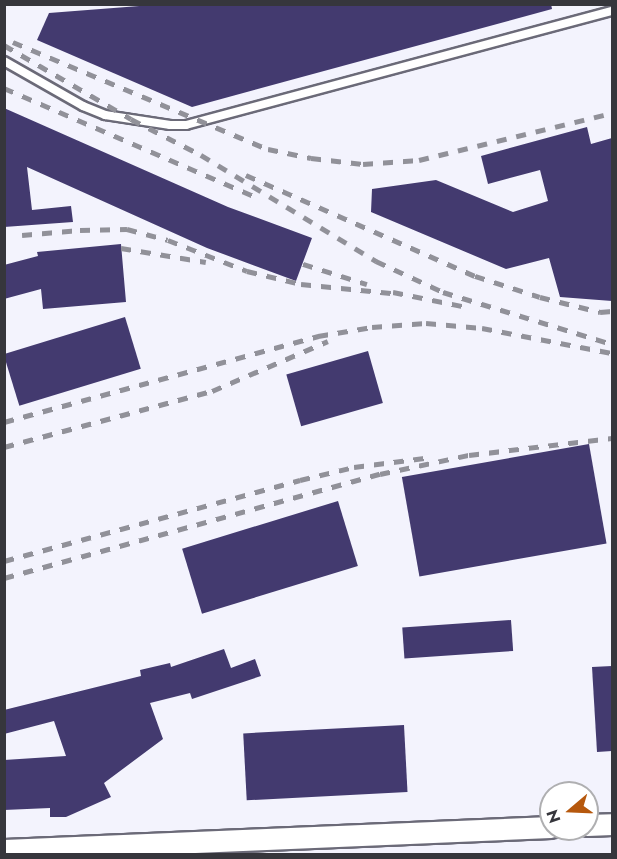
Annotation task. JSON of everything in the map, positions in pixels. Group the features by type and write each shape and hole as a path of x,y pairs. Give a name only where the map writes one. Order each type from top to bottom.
{"street":[{"path":"4,850 539,827"}],"lane":[{"path":"4,61 83,106 105,115 170,125 186,125 612,11"}],"building":[{"path":"165,4 551,4 552,9 192,107 37,40 49,13"},
{"path":"4,108 228,207 312,238 296,281 207,248 27,167 32,210 71,206 73,222 4,227"},
{"path":"587,127 591,144 612,138 612,301 560,297 549,258 506,269 371,212 372,189 436,180 513,212 548,201 540,170 488,184 481,156"},
{"path":"121,244 126,302 43,309 41,289 4,299 4,265 38,256 37,252"},
{"path":"125,317 141,369 19,406 4,354"},
{"path":"368,351 383,403 301,426 286,374"},
{"path":"589,444 607,543 419,576 402,477"},
{"path":"338,501 358,566 202,614 182,549"},
{"path":"511,620 513,651 404,659 402,628"},
{"path":"224,649 231,668 255,659 261,676 192,699 190,693 150,703 163,739 104,783 111,797 66,817 50,817 50,808 4,810 4,760 66,756 54,721 4,734 4,710 141,676 140,670 170,663 171,667"},
{"path":"612,666 612,751 597,752 592,667"},
{"path":"404,725 408,792 247,800 243,733"}],"railway":[{"path":"31,4 72,4"},
{"path":"13,42 268,149 311,158 363,164 419,160 612,113"},
{"path":"4,45 131,119 201,155 376,261 443,292 612,344"},
{"path":"4,88 260,199"},
{"path":"246,175 475,276 540,297 600,312 612,311"},
{"path":"22,235 127,229 168,240 247,271 301,284 401,294"},
{"path":"121,248 206,262"},
{"path":"303,264 367,284"},
{"path":"393,292 467,307"},
{"path":"4,422 318,336 372,327 426,323 482,328 612,353"},
{"path":"4,447 212,391 328,341"},
{"path":"4,578 380,474 469,455 612,438"},
{"path":"4,561 300,480 354,467 424,458"}]}
